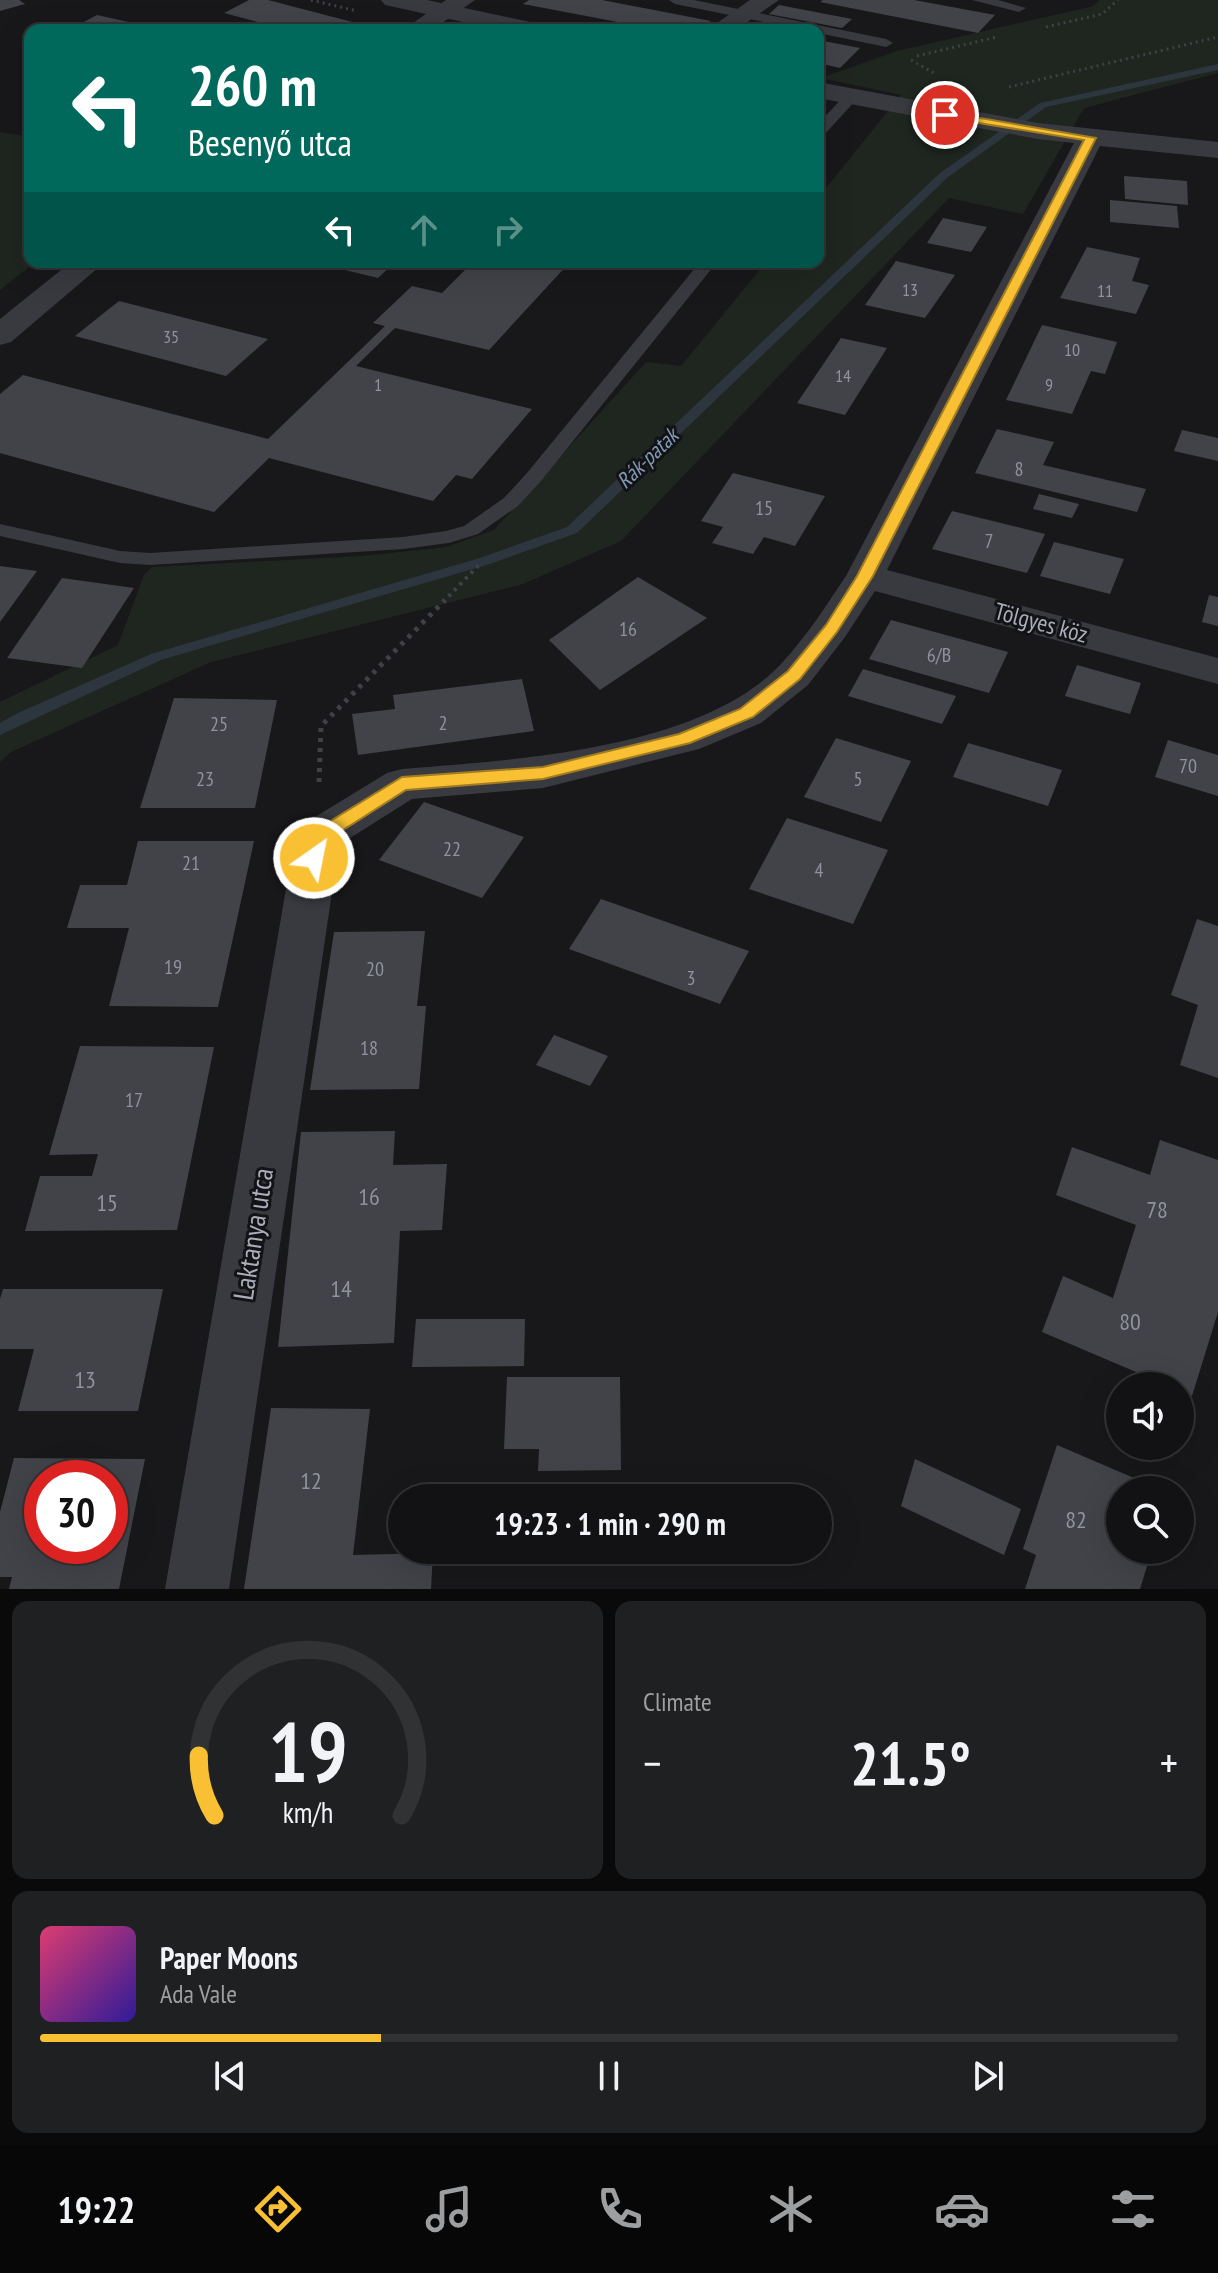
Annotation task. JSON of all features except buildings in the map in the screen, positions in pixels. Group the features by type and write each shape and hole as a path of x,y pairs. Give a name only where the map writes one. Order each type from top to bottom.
{"street":[{"path":"393,0 454,6 515,24"},
{"path":"728,24 767,0"},
{"path":"425,24 454,6"},
{"path":"824,91 1038,131 1218,150"},
{"path":"314,858 402,784 543,773 684,739 746,713 794,675 831,628 865,576 1090,138"},
{"path":"0,335 83,268"},
{"name":"Tölgyes köz","path":"865,576 1218,671"},
{"name":"Laktanya utca","path":"197,1589 314,858"}],"lane":[{"path":"675,0 792,24"},
{"path":"978,0 1019,8"},
{"path":"824,30 886,43"},
{"path":"824,126 852,96"},
{"path":"0,530 120,557 150,559 343,548 463,533 494,515 534,477 704,268"}],"path":[{"path":"1036,29 1102,14 1118,0"},
{"path":"935,73 909,58 1005,35"},
{"path":"1003,89 1218,37"},
{"path":"314,858 321,726 462,585"}],"shaded area":[{"path":"1099,0 1218,0 1218,73 1084,108 1023,214 949,198 621,541 523,584 211,662 11,752 0,762 0,702 118,645 144,575 152,567 361,556 446,547 494,530 646,362 681,366 761,268 824,268 824,191 901,95 824,77 897,51 1094,6"},
{"path":"0,132 24,136 24,268 28,268 0,290"}],"waterway":[{"name":"Rák-patak","path":"0,730 156,657 485,561 572,530 944,175 1043,105 1218,67"}],"route":[{"path":"314,858 318,837 402,784 543,773 684,739 746,713 794,675 831,628 865,576 1090,138 945,115"}]}
